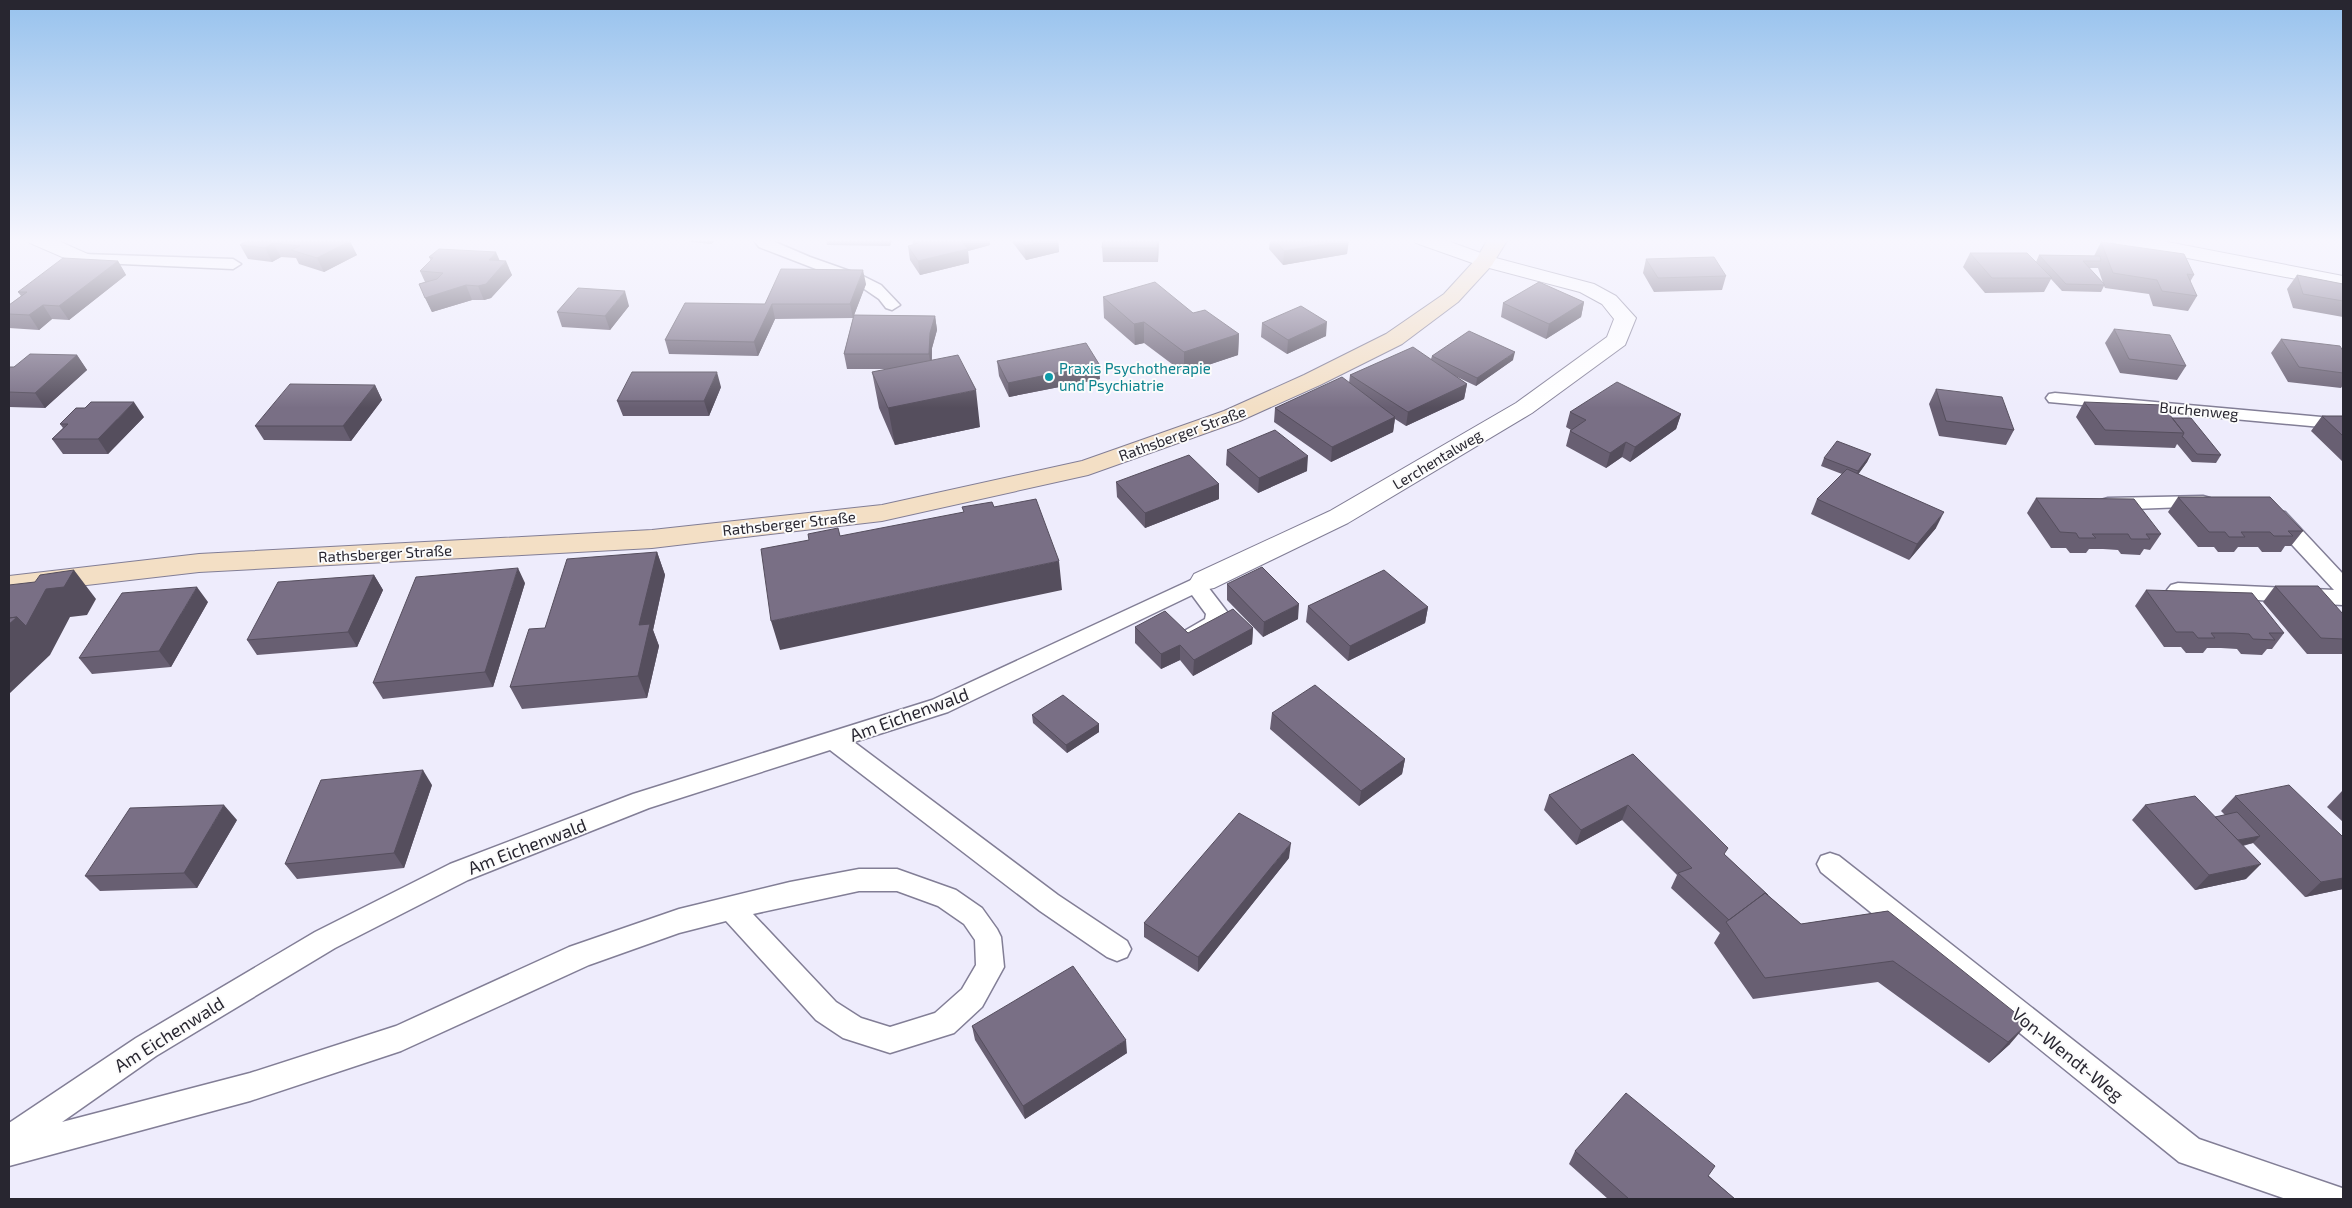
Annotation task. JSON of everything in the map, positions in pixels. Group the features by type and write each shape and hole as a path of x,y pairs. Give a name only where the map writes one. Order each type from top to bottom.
{"street":[{"name":"Rathsberger Straße","path":"9,585 199,563 652,539 882,513 1088,467 1232,416 1312,380 1394,339 1453,295"},
{"name":"Lerchentalweg","path":"1199,583 1339,517 1524,408 1617,340 1625,318 1609,300 1601,295"}],"lane":[{"path":"885,295 892,305"},
{"name":"Buchenweg","path":"2055,398 2343,424"},
{"path":"2093,504 2218,502"},
{"path":"2260,506 2268,507 2343,595"},
{"path":"1191,636 1215,622 1217,613 1199,583"},
{"name":"Lerchentalweg","path":"1086,637 1199,583"},
{"path":"2178,590 2343,595"},
{"name":"Am Eichenwald","path":"9,1141 146,1047 248,986 325,940 459,872 642,800 940,706 1086,637"},
{"path":"834,740 1049,902 1117,949"},
{"name":"Von-Wendt-Weg","path":"1830,864 2190,1151 2331,1199"},
{"path":"9,1151 241,1090 401,1038 579,956 679,921 790,893 859,880 897,880 947,898 973,916 988,937 990,967 972,998 944,1024 890,1040 853,1029 826,1011 732,909"}],"building":[{"path":"22,295 73,295 59,306 43,305 29,315 9,314 9,305"},
{"path":"572,295 622,295 605,316 557,312"},
{"path":"769,295 853,295 850,304 772,304 754,342 665,340 685,303 765,304"},
{"path":"1171,295 1193,313 1205,310 1239,334 1184,352 1144,322 1134,324 1103,297"},
{"path":"1516,295 1569,295 1584,302 1549,324 1503,303"},
{"path":"2311,295 2343,295 2343,301"},
{"path":"1301,306 1327,322 1288,340 1262,323"},
{"path":"854,315 935,316 930,333 929,354 844,354"},
{"path":"2114,329 2170,335 2186,366 2129,359"},
{"path":"1469,331 1515,352 1477,378 1432,356"},
{"path":"2281,339 2340,346 2343,351 2343,373 2299,367"},
{"path":"1086,343 1099,364 1008,383 997,361"},
{"path":"1413,347 1467,384 1408,412 1350,375"},
{"path":"30,354 77,355 35,393 9,392 9,367 14,367"},
{"path":"958,355 976,390 888,408 872,372"},
{"path":"632,372 717,372 704,401 617,401"},
{"path":"1342,377 1395,417 1332,447 1275,408"},
{"path":"1617,382 1681,414 1635,447 1626,442 1610,453 1570,431 1586,420 1570,412"},
{"path":"290,384 375,385 343,426 255,426"},
{"path":"1936,389 2002,397 2014,430 1946,421"},
{"path":"91,402 134,402 98,439 52,439 68,424 60,424 76,408 85,408"},
{"path":"2084,402 2162,405 2184,433 2105,430"},
{"path":"2322,416 2343,416 2343,436"},
{"path":"2172,418 2191,418 2221,455 2197,454 2182,437 2184,433"},
{"path":"1275,430 1308,456 1259,478 1227,450"},
{"path":"1837,441 1871,454 1858,471 1824,458"},
{"path":"1189,455 1219,484 1145,513 1116,482"},
{"path":"1847,469 1944,512 1917,544 1817,499"},
{"path":"2178,497 2270,497 2303,531 2288,531 2293,536 2274,536 2270,532 2241,532 2245,537 2229,537 2225,532 2209,532"},
{"path":"2036,498 2134,499 2161,534 2146,534 2150,539 2131,539 2128,534 2092,534 2096,538 2079,538 2076,533 2060,532"},
{"path":"1036,499 1059,561 771,621 761,549 809,540 808,534 838,528 840,536 964,512 962,507 992,502 994,507"},
{"path":"657,552 639,625 650,624 638,676 510,687 529,629 545,628 567,559"},
{"path":"1262,567 1299,604 1264,622 1227,584"},
{"path":"518,568 485,672 373,683 416,577"},
{"path":"74,570 64,587 46,589 26,626 17,617 9,618 9,585 35,582 40,575"},
{"path":"1384,570 1428,607 1350,646 1308,606"},
{"path":"374,575 348,632 247,640 278,582"},
{"path":"2275,586 2318,586 2343,614 2343,639 2321,638"},
{"path":"197,587 159,651 79,658 122,593"},
{"path":"2146,590 2252,593 2284,633 2269,633 2275,640 2253,639 2249,634 2234,633 2211,633 2215,638 2198,638 2193,632 2176,632"},
{"path":"1233,609 1253,628 1194,660 1180,645 1161,654 1135,627 1165,611 1188,633"},
{"path":"17,617 9,624 9,618"},
{"path":"1315,685 1405,759 1361,791 1272,713"},
{"path":"1063,695 1099,724 1066,745 1032,715"},
{"path":"1633,754 1728,848 1724,854 1768,895 1765,893 1729,920 1678,873 1692,868 1628,805 1581,830 1549,795"},
{"path":"423,770 394,853 285,864 321,780"},
{"path":"2289,785 2343,837 2343,878 2321,882 2235,796"},
{"path":"2195,796 2261,864 2209,875 2145,805"},
{"path":"224,805 184,873 85,876 130,808"},
{"path":"2237,812 2260,836 2238,840 2215,817"},
{"path":"1239,813 1291,843 1198,957 1144,923"},
{"path":"1765,893 1801,924 1888,911 2028,1023 2008,1042 1893,961 1765,978 1726,922"},
{"path":"1073,966 1126,1040 1023,1106 972,1026"},
{"path":"1626,1093 1715,1166 1708,1176 1735,1199 1629,1199 1575,1151"}],"place":[{"name":"Praxis Psychotherapie und Psychiatrie","path":"1049,377"}]}
